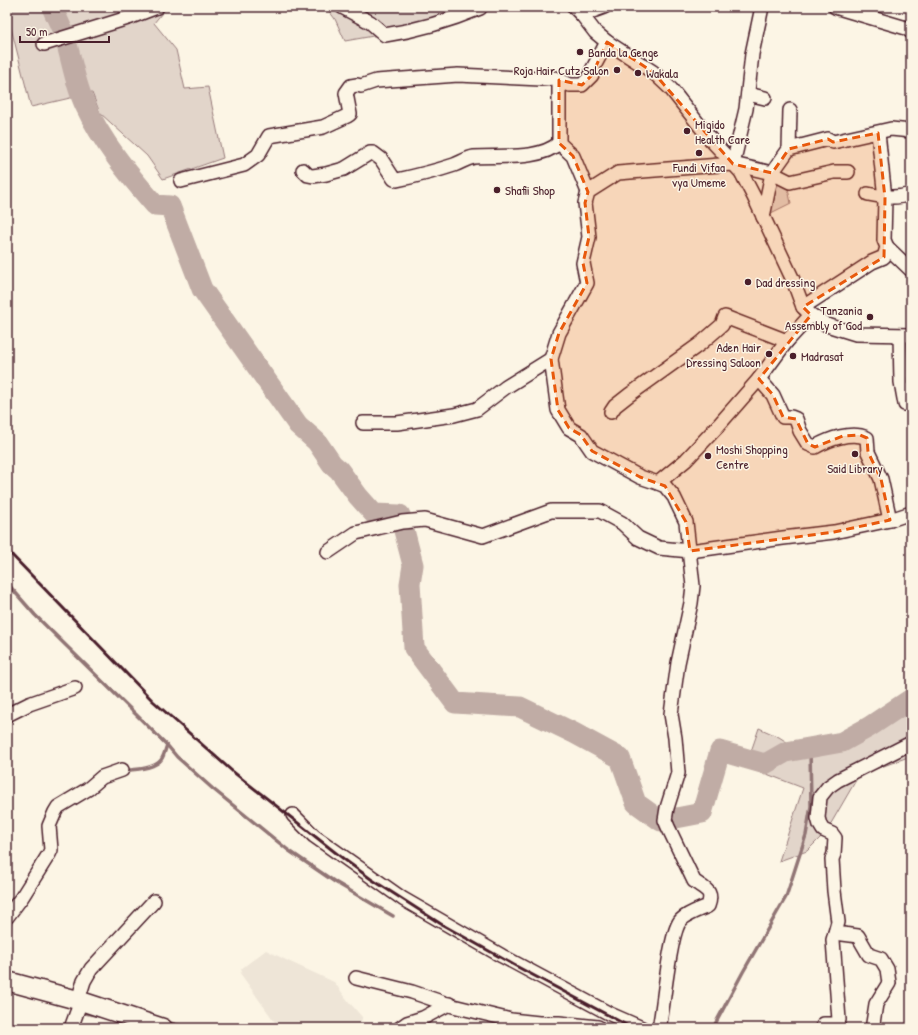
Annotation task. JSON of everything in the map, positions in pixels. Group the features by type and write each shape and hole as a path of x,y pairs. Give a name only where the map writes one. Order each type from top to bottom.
{"street":[{"path":"44,44 131,17 157,7"},
{"path":"342,7 370,22 385,34 413,30 456,18 479,7"},
{"path":"578,11 604,7"},
{"path":"733,164 748,94 752,54 762,7"},
{"path":"835,7 906,28 911,32"},
{"path":"578,11 595,32 607,42 653,72 666,84 711,140 740,172 807,311 827,325 856,334 906,336 901,382 905,404 911,405"},
{"path":"181,181 244,165 258,155 269,136 323,127 347,116 350,114 346,92 351,86 361,86 376,81 458,75 540,79 554,78 570,85 582,85 592,75 592,70 607,42"},
{"path":"559,80 559,143 573,156 588,192 586,203 589,237 583,263 587,284 559,333 551,359 558,410 569,428 581,435 592,451 640,477 666,486 680,507 686,522 690,551 693,586 692,597 678,663 671,714 678,773 667,808 665,820 694,881 707,888 710,899 708,906 690,914 680,921 676,931 659,1028"},
{"path":"748,94 766,98"},
{"path":"763,217 772,173 789,149 790,110"},
{"path":"789,149 828,139 833,142 891,129 911,131"},
{"path":"878,132 885,198 884,240 887,247 911,270"},
{"path":"303,170 308,175 313,176 326,174 344,169 373,152 381,159 394,179 397,180 454,165 472,157 542,153 553,148 559,143"},
{"path":"588,192 618,173 733,164 772,173 790,182 834,172 848,172"},
{"path":"868,194 885,198 911,194"},
{"path":"658,483 686,460 759,379 807,311 872,262 884,257 887,247"},
{"path":"611,412 615,406 628,395 700,344 722,324 725,317 787,341"},
{"path":"363,423 397,423 454,415 477,409 506,387 551,359"},
{"path":"759,379 773,395 784,417 796,419 808,444 815,447 843,436 860,435 866,438 868,452 881,479 890,520"},
{"path":"328,552 356,532 402,522 425,520 483,536 550,511 600,511 622,523 638,538 659,548 690,551 834,532 890,520 911,513"},
{"path":"7,714 29,704 76,688"},
{"path":"822,1028 824,1024 836,1024 839,1020 836,972 833,959 833,940 838,922 832,859 834,854 835,838 832,834 823,830 820,825 818,818 820,797 828,787 838,780 911,743"},
{"path":"7,917 22,897 51,850 49,826 58,807 88,789 102,777 122,770"},
{"path":"293,815 314,836 403,899 502,956 610,1014 642,1028"},
{"path":"71,1028 80,1000 84,981 91,969 154,901"},
{"path":"834,933 858,936 869,955 881,959 887,969 889,983 876,1004 873,1023 876,1028"},
{"path":"356,978 412,992 503,1023 574,1024 598,1028 610,1014"},
{"path":"7,981 80,1000 163,1028"},
{"path":"400,1028 407,1023 423,1018 449,1004"}],"highlighted area":[{"path":"607,42 653,72 733,164 772,173 789,149 828,139 833,142 878,133 885,198 884,257 803,307 811,315 759,379 773,395 783,417 796,419 808,444 815,447 843,436 860,435 867,438 868,452 881,479 890,520 834,532 690,551 686,522 665,486 640,477 592,451 581,435 569,428 558,410 551,359 559,333 587,283 583,263 589,237 585,203 588,192 573,156 559,143 559,80 582,85 592,75"}],"shaded area":[{"path":"7,7 165,7 166,8 154,23 176,50 185,89 208,87 223,158 163,179 147,156 100,113 92,93 31,107"},
{"path":"326,7 458,7 459,12 402,31 345,41 335,19"},
{"path":"788,182 791,203 765,216 770,186"},
{"path":"911,705 911,756 859,775 826,832 807,851 779,861 803,788 746,766 759,728 779,737 804,753 857,733"},
{"path":"266,950 334,982 362,1017 361,1028 279,1028 240,973 242,972 241,969"}],"waterway":[{"path":"52,7 64,34 76,80 92,119 116,157 155,205 170,206 202,289 298,425 317,442 332,464 339,470 358,496 374,514 400,515 413,565 410,584 414,648 455,703 520,707 574,733 620,758 636,803 661,821 702,813 720,751 765,764 786,752 842,742 869,727 911,699"},
{"path":"7,583 35,615 167,745 177,757 213,789 288,850 335,882 393,916"},
{"path":"124,771 144,768 158,763 164,755 167,745"},
{"path":"713,1028 786,897 806,835 811,806 809,747"},
{"path":"80,1012 100,1016"},
{"path":"167,1022 187,1028"}],"railway":[{"path":"7,550 153,701 232,771 345,860 371,879 441,924 632,1028"}],"place":[{"name":"Banda la Genge","path":"580,52"},
{"name":"Roja Hair Cutz Salon","path":"617,70"},
{"name":"Wakala","path":"638,73"},
{"name":"Migido Health Care","path":"687,131"},
{"name":"Fundi Vifaa vya Umeme","path":"699,153"},
{"name":"Shafii Shop","path":"497,190"},
{"name":"Dad dressing","path":"748,282"},
{"name":"Tanzania Assembly of God","path":"870,317"},
{"name":"Aden Hair Dressing Saloon","path":"769,354"},
{"name":"Madrasat","path":"793,356"},
{"name":"Said Library","path":"855,454"},
{"name":"Moshi Shopping Centre","path":"708,456"}]}
